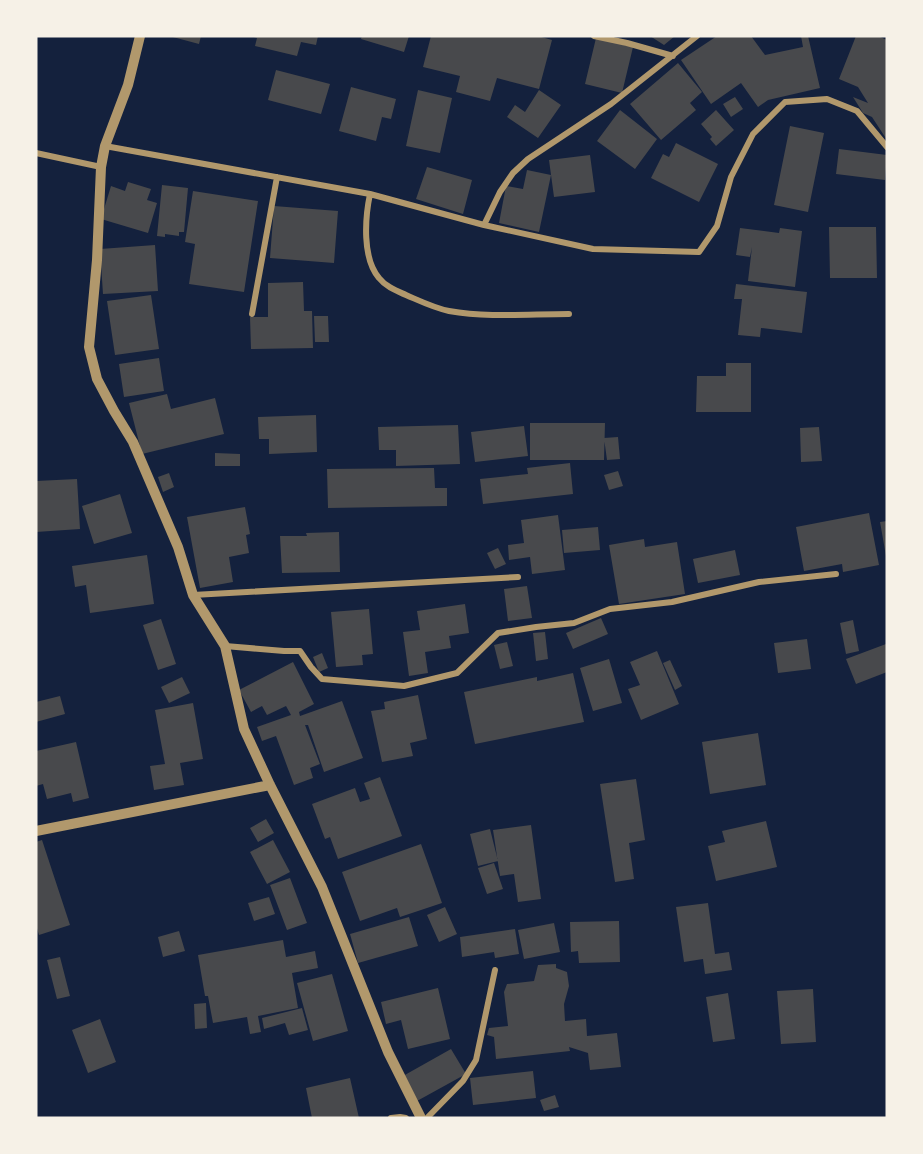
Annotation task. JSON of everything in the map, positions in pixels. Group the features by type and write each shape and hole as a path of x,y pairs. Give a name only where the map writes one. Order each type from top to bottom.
{"street":[{"path":"140,36 128,85 105,146 100,167 97,260 89,347 96,379 134,442 178,546 193,595 225,646 244,729 322,887 388,1052 422,1118"},
{"path":"594,36 673,56"},
{"path":"484,225 500,192 513,173 528,159 611,104 697,36"},
{"path":"105,146 370,194 484,225 594,249 699,252 717,226 731,177 753,134 785,102 827,99 857,111 887,147"},
{"path":"36,153 100,167"},
{"path":"252,314 277,177"},
{"path":"370,194 365,227 371,265 379,279 387,286 422,302 447,310 473,314 569,314"},
{"path":"225,646 300,651 322,679 404,686 457,673 498,633 574,623 610,609 672,602 759,582 836,574"},
{"path":"193,595 518,577"},
{"path":"36,831 270,785"},
{"path":"427,1118 464,1081 476,1060 495,970"},
{"path":"391,1118 406,1118"}],"building":[{"path":"169,36 201,36 199,44"},
{"path":"251,36 318,36 316,45 301,42 297,56 255,46 257,38"},
{"path":"362,36 409,36 404,52 361,39"},
{"path":"431,36 538,36 552,40 539,89 497,78 490,101 456,92 460,76 423,67"},
{"path":"650,36 675,36 664,45"},
{"path":"717,36 751,36 765,55 803,47 801,36 808,36 820,88 768,100 758,107 741,83 711,104 681,60"},
{"path":"856,36 878,36 887,40 887,140 872,117 863,113 853,97 868,103 858,87 839,79"},
{"path":"596,38 633,47 622,93 585,84"},
{"path":"678,63 702,92 690,103 696,110 661,140 630,104"},
{"path":"276,70 330,84 321,114 268,100"},
{"path":"351,87 396,99 391,119 382,117 376,141 339,131"},
{"path":"418,90 452,98 440,153 406,146"},
{"path":"539,90 561,105 538,138 507,117 515,105 525,112"},
{"path":"735,97 743,109 731,117 723,104"},
{"path":"620,110 657,139 635,169 597,141"},
{"path":"716,110 734,130 716,146 701,124"},
{"path":"790,126 824,133 808,212 774,205"},
{"path":"676,143 718,164 699,202 651,178 663,154 669,157"},
{"path":"839,149 887,155 885,180 836,174"},
{"path":"590,155 595,192 554,197 549,160"},
{"path":"427,167 472,180 463,214 416,199"},
{"path":"527,170 551,175 539,232 499,223 506,186 523,189"},
{"path":"128,182 151,189 147,200 157,203 148,233 101,219 111,186 125,191"},
{"path":"162,185 188,188 184,232 179,232 179,236 165,234 165,237 157,236"},
{"path":"193,191 258,201 244,292 189,284 195,244 185,242"},
{"path":"274,206 338,211 334,263 270,258"},
{"path":"829,227 876,227 877,278 830,278"},
{"path":"740,228 779,233 780,228 802,231 795,287 748,281 752,247 750,257 736,255"},
{"path":"155,245 158,291 103,294 100,249"},
{"path":"303,282 304,311 312,311 313,348 251,349 250,317 268,317 268,283"},
{"path":"736,284 807,292 802,333 761,328 760,337 738,335 742,299 734,299"},
{"path":"151,295 159,349 115,355 107,301"},
{"path":"314,316 328,316 329,342 315,342"},
{"path":"159,358 164,391 124,397 119,364"},
{"path":"726,363 751,363 751,412 696,412 697,376 726,376"},
{"path":"167,394 171,409 215,398 224,434 142,454 129,403"},
{"path":"316,415 317,452 269,454 269,439 259,439 258,417"},
{"path":"530,423 605,423 604,460 530,460"},
{"path":"458,425 460,464 396,466 396,450 379,450 378,427"},
{"path":"524,426 528,456 475,462 471,432"},
{"path":"819,427 822,461 801,462 800,428"},
{"path":"618,437 620,459 607,460 604,438"},
{"path":"215,453 240,454 240,466 215,466"},
{"path":"570,463 573,494 483,504 480,479 528,474 527,468"},
{"path":"434,468 435,488 447,488 447,506 328,508 327,469"},
{"path":"618,471 623,486 609,490 604,475"},
{"path":"169,473 174,487 163,492 158,477"},
{"path":"77,479 80,529 36,532 36,481"},
{"path":"120,494 132,533 94,544 82,506"},
{"path":"245,507 250,534 246,535 249,553 229,557 233,582 200,588 187,517"},
{"path":"869,513 879,565 843,572 842,564 804,571 796,527"},
{"path":"558,515 565,570 532,574 530,557 509,560 508,545 524,543 521,520"},
{"path":"887,521 887,556 886,556 880,522"},
{"path":"598,527 600,550 564,553 562,530"},
{"path":"339,532 340,572 282,573 280,536 307,536 306,533"},
{"path":"644,539 645,547 677,542 685,594 619,604 609,545"},
{"path":"498,548 506,564 495,569 487,553"},
{"path":"735,550 740,575 698,583 693,559"},
{"path":"147,555 154,604 90,613 86,585 75,587 72,566"},
{"path":"527,586 532,618 508,621 504,589"},
{"path":"465,604 469,633 449,636 451,648 425,652 428,673 409,676 403,632 420,630 417,611"},
{"path":"369,609 373,654 362,655 363,665 336,667 331,612"},
{"path":"601,618 608,634 573,649 566,633"},
{"path":"161,619 176,664 158,670 143,625"},
{"path":"853,620 859,651 846,654 840,623"},
{"path":"545,632 548,659 536,661 533,633"},
{"path":"807,639 811,669 778,673 774,643"},
{"path":"507,642 513,666 500,669 494,645"},
{"path":"886,644 887,672 856,684 846,659"},
{"path":"657,651 679,704 641,720 628,689 640,685 630,662"},
{"path":"322,653 328,668 319,672 313,657"},
{"path":"609,659 622,703 593,711 580,668"},
{"path":"670,660 682,686 675,690 663,663"},
{"path":"293,662 314,704 299,712 300,716 342,701 363,758 324,772 308,725 305,725 320,764 310,768 313,778 294,785 276,736 262,741 257,727 291,715 286,706 267,715 262,706 251,712 239,690"},
{"path":"573,673 584,722 475,744 464,692 537,677 537,681"},
{"path":"182,677 190,693 169,703 161,687"},
{"path":"418,695 427,739 410,743 413,756 382,762 371,711 385,709 384,702"},
{"path":"60,696 65,714 36,722 36,702"},
{"path":"193,703 203,759 180,763 184,785 154,790 150,766 165,764 155,710"},
{"path":"758,733 766,785 710,794 702,742"},
{"path":"76,742 89,798 73,802 71,793 47,799 43,784 36,786 36,751"},
{"path":"380,777 402,836 338,859 330,837 325,839 312,804 355,788 360,802 370,799 364,783"},
{"path":"636,779 645,840 629,843 634,879 615,882 600,784"},
{"path":"266,819 274,833 258,842 250,828"},
{"path":"766,821 777,867 716,881 708,846 725,842 722,831"},
{"path":"531,825 541,899 518,902 514,874 500,876 493,830"},
{"path":"490,829 498,861 478,866 470,834"},
{"path":"42,840 70,925 39,935 36,925 36,842"},
{"path":"273,840 290,872 267,884 250,852"},
{"path":"421,844 442,903 400,917 397,908 360,921 342,872"},
{"path":"494,863 503,889 487,894 478,868"},
{"path":"290,878 307,923 287,930 270,885"},
{"path":"269,897 275,914 254,921 248,903"},
{"path":"708,903 715,954 729,952 732,970 705,974 703,959 684,962 676,907"},
{"path":"445,907 457,934 439,942 427,915"},
{"path":"409,917 418,946 358,963 350,934"},
{"path":"619,921 620,962 579,963 578,951 571,952 570,922"},
{"path":"554,923 560,952 524,959 518,930"},
{"path":"515,929 519,954 495,958 494,952 462,957 460,937"},
{"path":"179,931 185,951 163,957 158,937"},
{"path":"283,940 286,957 315,951 318,968 292,973 298,1008 258,1016 261,1032 250,1034 247,1017 213,1023 208,996 205,996 198,955"},
{"path":"60,957 70,996 57,999 47,960"},
{"path":"556,964 556,968 567,972 569,986 564,1004 565,1021 586,1019 587,1036 617,1033 621,1067 590,1070 588,1053 569,1047 570,1051 496,1059 494,1037 487,1035 489,1028 508,1026 504,992 507,984 534,981 538,965"},
{"path":"332,974 348,1031 313,1041 297,983"},
{"path":"438,988 450,1039 408,1049 401,1020 386,1024 381,1002"},
{"path":"813,989 816,1042 781,1044 777,991"},
{"path":"728,993 735,1039 713,1042 706,997"},
{"path":"206,1003 207,1028 195,1029 194,1004"},
{"path":"302,1008 308,1030 289,1035 285,1023 264,1029 262,1018"},
{"path":"100,1019 116,1062 88,1073 72,1030"},
{"path":"451,1049 466,1074 417,1101 403,1076"},
{"path":"533,1071 536,1098 473,1105 470,1078"},
{"path":"350,1078 359,1118 312,1118 306,1088"},
{"path":"555,1095 559,1107 544,1111 540,1100"}]}
